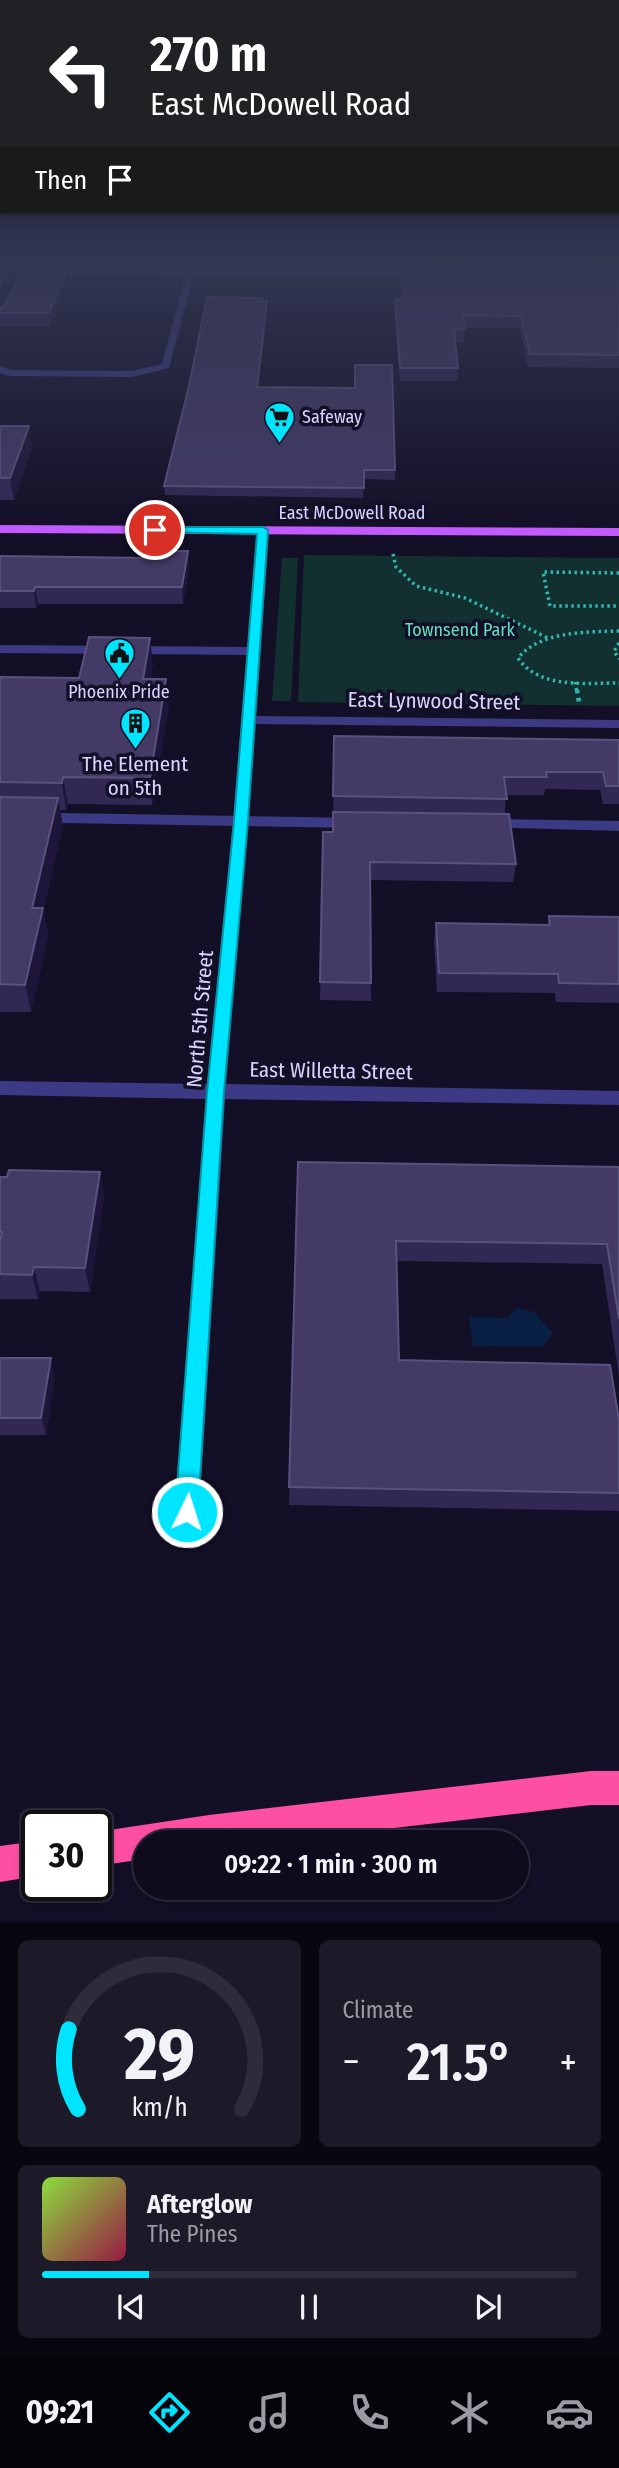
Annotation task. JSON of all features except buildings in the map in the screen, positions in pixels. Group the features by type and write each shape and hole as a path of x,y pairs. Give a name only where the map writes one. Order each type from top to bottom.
{"highway":[{"path":"112,1847 209,1832 591,1788 619,1788"},
{"path":"0,1864 21,1861"}],"main road":[{"name":"East McDowell Road","path":"0,529 619,532"}],"street":[{"path":"0,369 9,373 132,374 166,366 170,351"},
{"name":"North 5th Street","path":"187,1512 216,1092 241,821 263,530"},
{"path":"0,649 253,651"},
{"name":"East Lynwood Street","path":"249,720 619,724"},
{"path":"0,817 372,823"},
{"path":"468,824 619,826"},
{"name":"East Willetta Street","path":"0,1088 619,1098"}],"path":[{"path":"393,554 396,567 416,586 465,597 551,639"},
{"path":"619,573 543,572 550,606 619,606"},
{"path":"619,631 551,639 527,646 518,658 520,665 547,680 619,683"},
{"path":"619,643 614,652 619,659"},
{"path":"575,682 580,707"}],"green space":[{"name":"Townsend Park","path":"304,555 619,558 619,706 298,702"},
{"path":"282,558 298,558 291,701 272,701"}],"water":[{"path":"517,1308 534,1312 553,1333 542,1347 473,1346 469,1317 508,1318"}],"place":[{"name":"Safeway","path":"279,444"},
{"name":"Phoenix Pride","path":"119,681"},
{"name":"The Element on 5th","path":"135,751"}],"route":[{"path":"155,530 263,530 241,821 216,1092 187,1512"}]}
